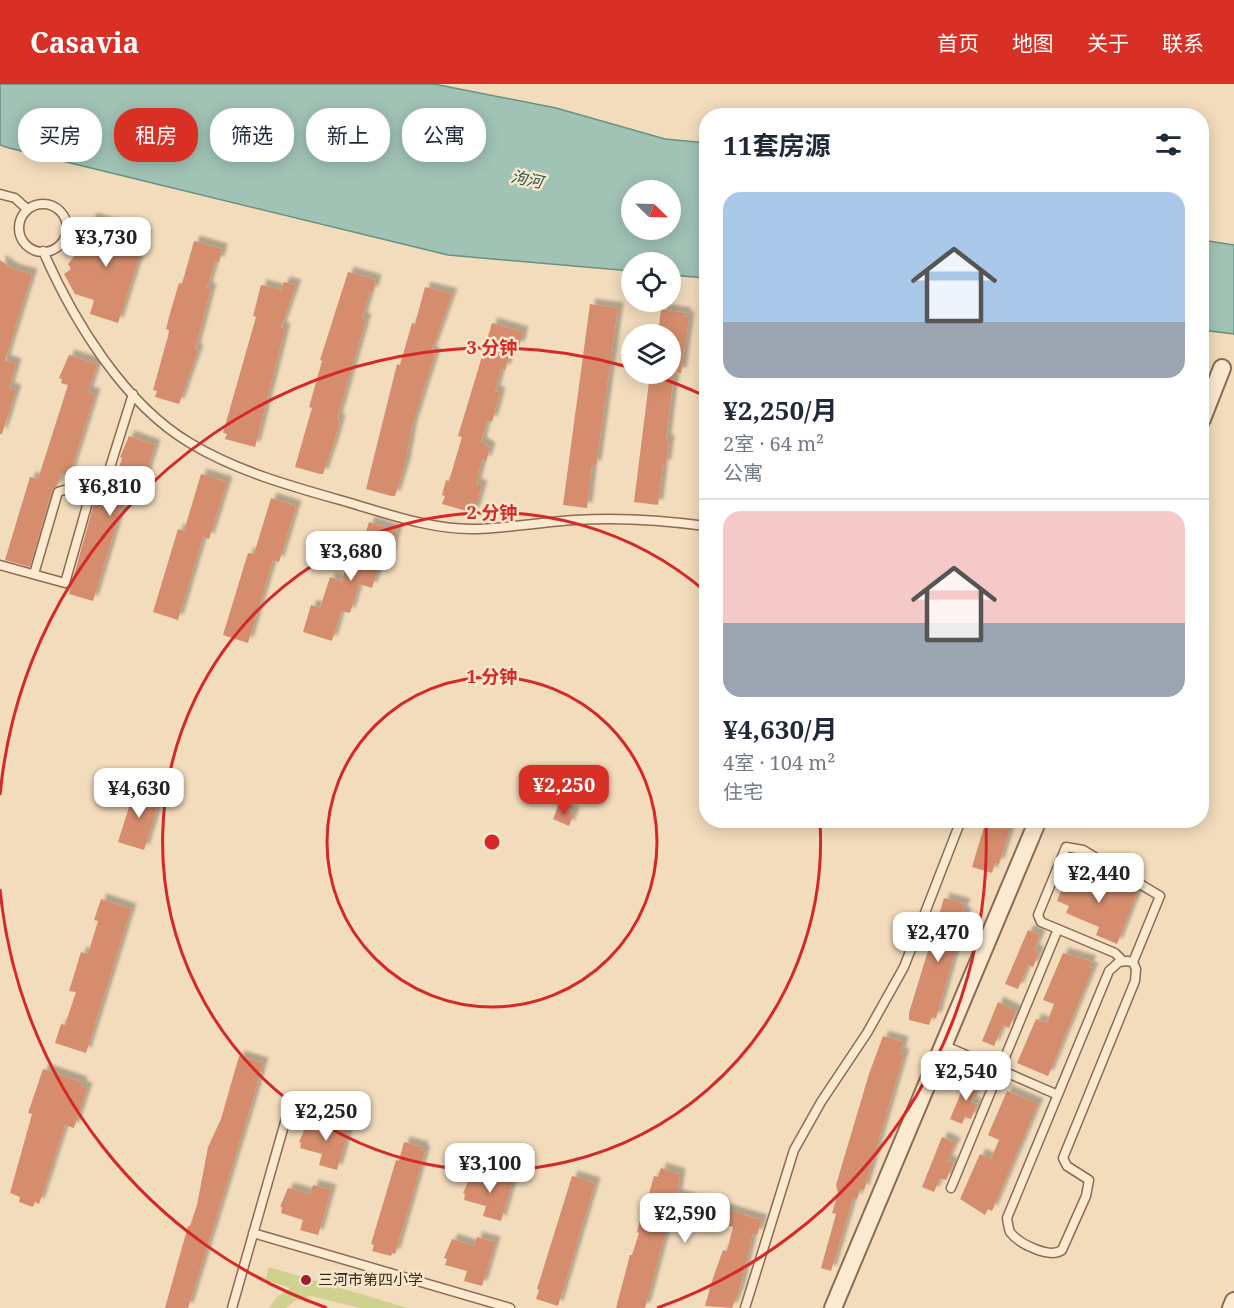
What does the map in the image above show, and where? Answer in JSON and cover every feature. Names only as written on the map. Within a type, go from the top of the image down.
[{"type":"street","points":[[1209,401],[1222,368]]},
{"type":"street","points":[[833,1308],[1035,828]]},
{"type":"street","points":[[1231,1308],[1234,1301]]},
{"type":"lane","points":[[0,194],[15,198],[27,209]]},
{"type":"lane","points":[[48,205],[56,207],[64,218],[66,230],[62,242],[53,249],[43,251],[31,248],[21,237],[20,222],[27,209],[48,205]]},
{"type":"lane","points":[[43,251],[60,291],[120,381],[178,435],[210,454],[278,482],[407,519],[476,529],[609,518],[699,525]]},
{"type":"lane","points":[[106,480],[133,394]]},
{"type":"lane","points":[[0,565],[65,583],[88,502],[87,497],[64,490],[57,492],[34,574]]},
{"type":"lane","points":[[745,1308],[794,1150],[821,1102],[867,1033],[904,967],[958,828]]},
{"type":"lane","points":[[1128,962],[1115,953],[1041,921],[1038,915],[1066,847],[1074,847],[1160,896],[1128,962],[1109,971],[1007,1218],[1008,1229],[1017,1239],[1046,1253],[1055,1254],[1062,1250],[1089,1184],[1089,1180],[1064,1163],[1065,1150],[1135,981],[1136,969],[1128,962]]},
{"type":"lane","points":[[951,1188],[1058,929]]},
{"type":"lane","points":[[943,1045],[1058,1095]]},
{"type":"lane","points":[[232,1308],[287,1114]]},
{"type":"lane","points":[[253,1233],[510,1308]]},
{"type":"green space","points":[[269,1267],[408,1308],[360,1308],[311,1296],[294,1301],[286,1308],[269,1308],[277,1297],[291,1288],[265,1280]]},
{"type":"water","name":"泃河","points":[[0,84],[434,84],[556,108],[665,139],[699,142],[699,277],[681,276],[681,252],[621,252],[621,270],[448,255],[66,162],[102,162],[102,108],[18,108],[18,150],[0,145]]},
{"type":"water","points":[[1209,241],[1234,245],[1234,334],[1209,331]]},
{"type":"building","points":[[91,218],[146,235],[118,323],[90,314],[94,300],[75,294],[64,274],[71,269],[68,264],[86,241]]},
{"type":"building","points":[[194,241],[222,249],[219,262],[215,261],[207,288],[211,289],[195,349],[198,350],[179,404],[155,397],[157,391],[153,390],[168,336],[169,330],[166,329],[170,313],[179,283],[182,284]]},
{"type":"building","points":[[0,260],[13,269],[32,274],[5,360],[16,364],[9,388],[16,390],[2,434],[0,434]]},
{"type":"building","points":[[348,272],[376,280],[373,292],[370,291],[362,318],[366,319],[337,419],[340,420],[334,442],[323,474],[320,474],[295,467],[312,408],[309,407],[322,361],[320,360]]},
{"type":"building","points":[[284,282],[296,285],[281,327],[285,329],[255,447],[225,439],[227,434],[223,433],[256,317],[253,316],[261,285],[281,290]]},
{"type":"building","points":[[425,287],[452,294],[431,352],[435,354],[412,426],[405,464],[395,496],[391,496],[366,489],[397,364],[400,365],[412,323],[415,324]]},
{"type":"building","points":[[590,304],[618,308],[596,466],[592,465],[587,508],[563,505]]},
{"type":"building","points":[[661,312],[686,313],[685,317],[689,317],[681,373],[681,324],[659,324]]},
{"type":"building","points":[[492,323],[523,332],[519,347],[512,345],[505,370],[501,369],[495,391],[500,393],[492,422],[487,420],[481,442],[490,448],[486,461],[482,460],[476,484],[482,486],[474,513],[442,504],[445,496],[442,495],[446,480],[449,481],[462,437],[458,436]]},
{"type":"building","points":[[69,355],[97,364],[88,392],[95,394],[69,476],[61,474],[57,485],[52,490],[30,567],[5,560],[30,477],[38,479],[68,385],[61,383],[62,379],[59,378]]},
{"type":"building","points":[[649,384],[673,384],[666,440],[669,440],[666,465],[663,464],[658,505],[634,502]]},
{"type":"building","points":[[129,436],[155,445],[138,500],[125,496],[93,601],[69,594],[96,496],[109,500],[122,458],[120,457]]},
{"type":"building","points":[[201,474],[227,482],[209,539],[203,537],[178,620],[153,612],[178,529],[184,531]]},
{"type":"building","points":[[271,498],[296,506],[279,562],[273,560],[248,643],[223,635],[248,553],[254,554]]},
{"type":"building","points":[[369,522],[397,531],[389,559],[381,557],[372,588],[359,584],[350,613],[341,611],[332,641],[303,632],[311,605],[320,608],[330,577],[342,581],[351,551],[359,554]]},
{"type":"building","points":[[135,788],[161,796],[144,850],[118,842]]},
{"type":"building","points":[[558,806],[574,813],[569,826],[553,819]]},
{"type":"building","points":[[984,828],[1010,828],[999,864],[995,863],[992,873],[972,867]]},
{"type":"building","points":[[1082,874],[1116,888],[1119,879],[1138,891],[1117,944],[1096,935],[1099,927],[1066,913],[1069,906],[1057,901],[1067,875],[1080,880]]},
{"type":"building","points":[[944,898],[965,904],[962,912],[966,913],[936,1018],[932,1017],[929,1025],[909,1020],[909,1013]]},
{"type":"building","points":[[101,899],[131,909],[86,1053],[55,1043],[61,1024],[65,1025],[76,992],[69,991],[81,952],[88,954],[98,921],[94,920]]},
{"type":"building","points":[[1028,930],[1040,935],[1034,950],[1039,952],[1033,967],[1028,965],[1018,989],[1005,984]]},
{"type":"building","points":[[1063,953],[1091,961],[1088,967],[1093,968],[1048,1076],[1017,1063],[1036,1019],[1047,1023],[1054,1004],[1043,1000]]},
{"type":"building","points":[[998,1002],[1016,1011],[1009,1028],[1003,1025],[994,1046],[982,1041]]},
{"type":"building","points":[[883,1036],[903,1042],[900,1053],[904,1054],[864,1190],[860,1189],[857,1199],[853,1198],[831,1271],[821,1268],[836,1214],[832,1213],[838,1193],[836,1185],[869,1074]]},
{"type":"building","points":[[239,1056],[263,1063],[252,1102],[188,1308],[165,1308],[188,1226],[190,1226],[197,1205],[208,1147],[221,1119]]},
{"type":"building","points":[[43,1069],[82,1082],[81,1086],[87,1088],[74,1128],[65,1125],[39,1204],[35,1202],[33,1207],[19,1202],[20,1197],[10,1193],[32,1114],[28,1113]]},
{"type":"building","points":[[968,1076],[980,1081],[971,1102],[977,1104],[971,1119],[965,1117],[962,1124],[950,1119]]},
{"type":"building","points":[[1007,1091],[1038,1104],[992,1211],[988,1209],[985,1215],[960,1199],[980,1154],[991,1159],[999,1140],[988,1135]]},
{"type":"building","points":[[332,1120],[350,1125],[337,1170],[319,1165],[322,1154],[300,1148],[301,1143],[299,1142],[307,1123],[329,1129]]},
{"type":"building","points":[[942,1137],[955,1143],[947,1161],[953,1163],[946,1180],[940,1178],[934,1192],[922,1187]]},
{"type":"building","points":[[404,1142],[423,1147],[422,1151],[425,1151],[395,1254],[392,1253],[391,1256],[372,1251],[374,1245],[371,1244],[396,1160],[399,1161]]},
{"type":"building","points":[[661,1168],[680,1174],[677,1195],[762,1220],[757,1235],[753,1233],[739,1291],[732,1308],[705,1306],[723,1250],[727,1251],[733,1227],[672,1209],[645,1308],[616,1308],[630,1255],[632,1255],[639,1233],[637,1232],[644,1204],[646,1204],[654,1176],[658,1177]]},
{"type":"building","points":[[496,1172],[514,1177],[501,1221],[483,1216],[486,1206],[464,1200],[465,1194],[463,1193],[471,1175],[493,1181]]},
{"type":"building","points":[[572,1176],[595,1183],[558,1306],[536,1299],[539,1290],[537,1289]]},
{"type":"building","points":[[313,1185],[331,1190],[318,1235],[300,1230],[303,1220],[281,1213],[282,1207],[280,1207],[288,1188],[310,1194]]},
{"type":"building","points":[[477,1237],[495,1242],[482,1286],[464,1281],[467,1271],[445,1265],[447,1259],[444,1258],[452,1239],[474,1246]]},
{"type":"place","name":"三河市第四小学","points":[[306,1280]]}]
